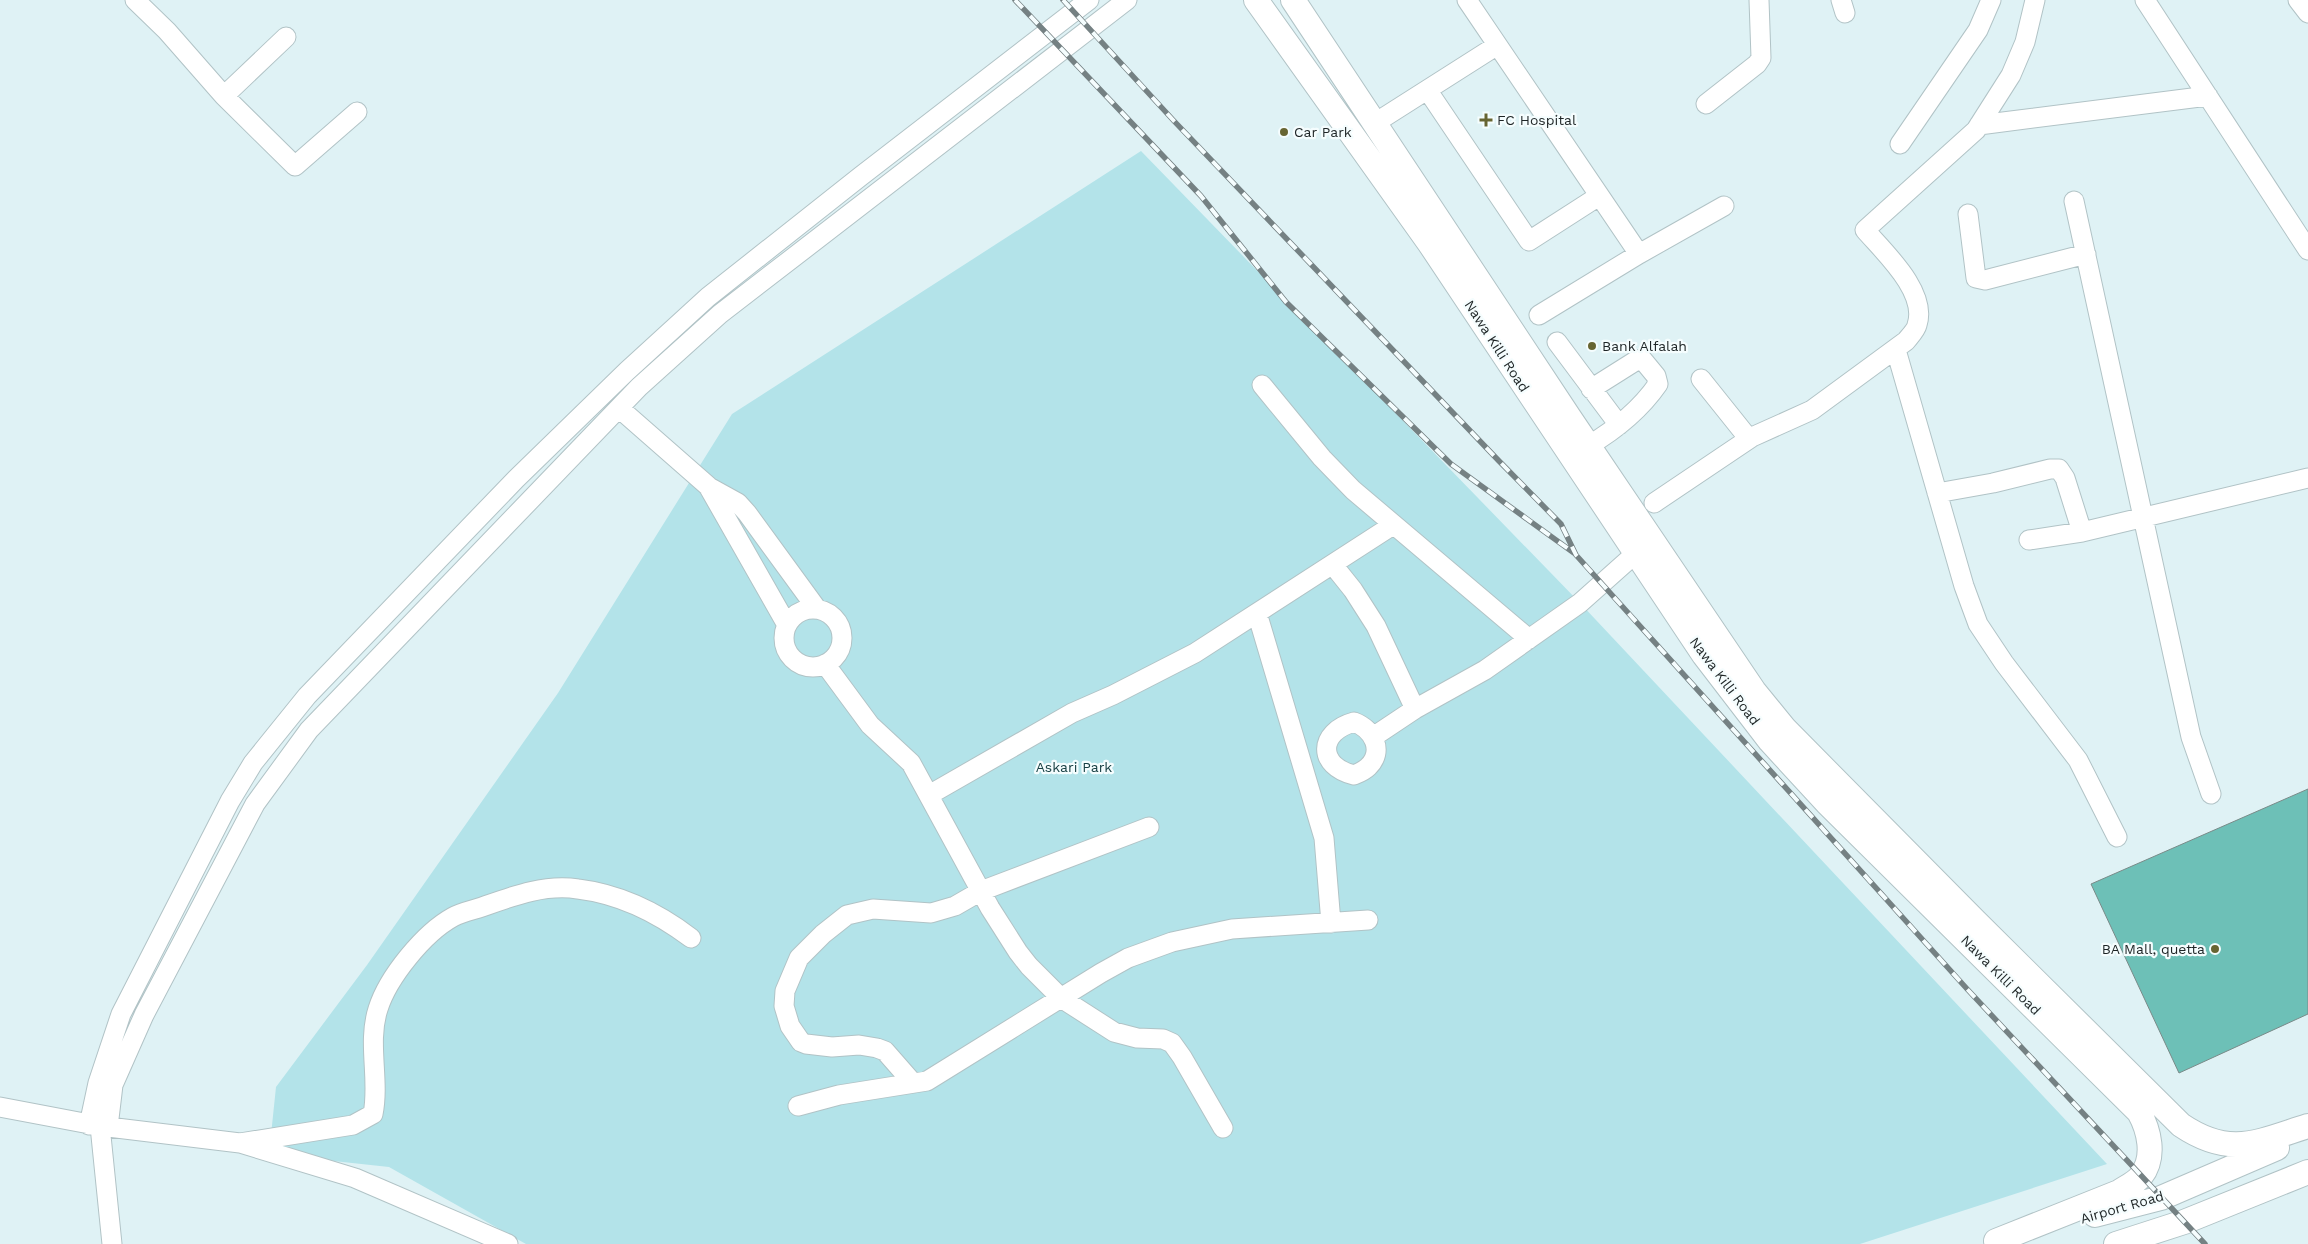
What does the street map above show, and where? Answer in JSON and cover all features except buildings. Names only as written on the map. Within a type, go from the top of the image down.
[{"type":"main road","name":"Nawa Killi Road","points":[[1256,0],[1430,244],[1704,655],[1770,741],[1827,803],[2138,1112],[2146,1125],[2149,1136],[2146,1166],[2141,1176],[2119,1192],[1991,1243]]},
{"type":"main road","name":"Nawa Killi Road","points":[[1293,0],[1588,446],[1754,692],[1785,729],[2181,1125],[2198,1136],[2214,1143],[2233,1145],[2257,1142],[2308,1126]]},
{"type":"main road","name":"Airport Road","points":[[1991,1243],[2161,1198],[2199,1180],[2308,1136]]},
{"type":"main road","points":[[2116,1244],[2184,1222],[2308,1172]]},
{"type":"street","points":[[135,0],[167,31],[224,96],[295,166],[358,112]]},
{"type":"street","points":[[112,1244],[99,1126],[98,1082],[126,1006],[230,801],[253,763],[307,696],[516,480],[626,370],[708,297],[868,170],[1089,0]]},
{"type":"street","points":[[99,1126],[113,1085],[144,1015],[255,804],[309,730],[619,408],[720,314],[1127,0]]},
{"type":"street","points":[[1466,0],[1639,254]]},
{"type":"street","points":[[1706,104],[1757,64],[1761,58],[1759,0]]},
{"type":"street","points":[[1900,144],[1978,30],[1991,0]]},
{"type":"street","points":[[1654,502],[1749,439],[1812,410],[1896,350],[1917,326],[1919,312],[1913,290],[1898,268],[1865,230],[1976,130],[2011,75],[2025,42],[2035,0]]},
{"type":"street","points":[[2145,0],[2308,250]]},
{"type":"street","points":[[2298,0],[2308,13]]},
{"type":"street","points":[[224,96],[286,38]]},
{"type":"street","points":[[1375,123],[1496,46]]},
{"type":"street","points":[[1428,90],[1529,241],[1599,196]]},
{"type":"street","points":[[1979,125],[2208,96]]},
{"type":"street","points":[[2074,201],[2191,738],[2211,794]]},
{"type":"street","points":[[1539,315],[1639,254],[1724,206]]},
{"type":"street","points":[[1968,214],[1976,278],[1985,280],[2086,254]]},
{"type":"street","points":[[1557,342],[1619,425]]},
{"type":"street","points":[[1896,350],[1937,493],[1978,624],[2004,663],[2078,760],[2117,837]]},
{"type":"street","points":[[1588,446],[1619,425],[1653,392],[1658,384],[1656,376],[1642,359],[1637,360],[1591,389]]},
{"type":"street","points":[[1701,379],[1749,439]]},
{"type":"street","points":[[1262,385],[1322,458],[1353,490],[1529,639]]},
{"type":"street","points":[[619,408],[708,486],[738,503],[748,513],[817,609]]},
{"type":"street","points":[[1937,493],[1993,483],[2050,469],[2059,469],[2065,478],[2082,532]]},
{"type":"street","points":[[2029,540],[2082,532],[2308,478]]},
{"type":"street","points":[[708,486],[787,625]]},
{"type":"street","points":[[929,794],[1072,713],[1113,695],[1195,654],[1393,525]]},
{"type":"street","points":[[1373,738],[1415,709],[1485,670],[1580,603],[1635,554]]},
{"type":"street","points":[[1334,565],[1376,626],[1415,709]]},
{"type":"street","points":[[807,609],[817,609],[832,615],[840,625],[843,638],[839,650],[831,661],[825,664],[806,666],[795,660],[787,650],[784,637],[787,625],[796,614],[807,609]]},
{"type":"street","points":[[1256,614],[1324,838],[1331,923]]},
{"type":"street","points":[[825,664],[870,725],[911,762],[981,891],[1018,952],[1061,998],[1114,1032],[1138,1038],[1163,1038],[1172,1043],[1223,1128]]},
{"type":"street","points":[[913,1083],[885,1051],[877,1048],[859,1046],[832,1047],[801,1042],[790,1026],[784,1006],[785,991],[799,958],[847,914],[873,909],[931,913],[955,906],[981,891],[1149,827]]},
{"type":"street","points":[[240,1143],[353,1125],[373,1114],[376,1103],[373,1047],[378,1009],[392,981],[406,960],[427,938],[453,917],[516,895],[545,888],[577,888],[644,908],[691,938]]},
{"type":"street","points":[[798,1106],[839,1095],[927,1081],[939,1076],[960,1060],[1128,958],[1172,942],[1232,929],[1368,920]]},
{"type":"street","points":[[0,1107],[99,1126],[240,1143],[355,1178],[508,1244]]},
{"type":"green space","name":"Askari Park","points":[[1141,151],[1580,603],[2107,1164],[1860,1244],[526,1244],[389,1167],[269,1154],[276,1087],[367,965],[558,693],[732,414]]},
{"type":"railway","points":[[1015,0],[1201,196],[1286,302],[1451,464],[1574,553]]},
{"type":"railway","points":[[1063,0],[1174,121],[1561,524],[1576,555],[1968,990],[2205,1244]]},
{"type":"place","name":"FC Hospital","points":[[1486,120]]},
{"type":"place","name":"Car Park","points":[[1284,132]]},
{"type":"place","name":"Bank Alfalah","points":[[1592,346]]},
{"type":"place","name":"BA Mall, quetta","points":[[2215,949]]}]
